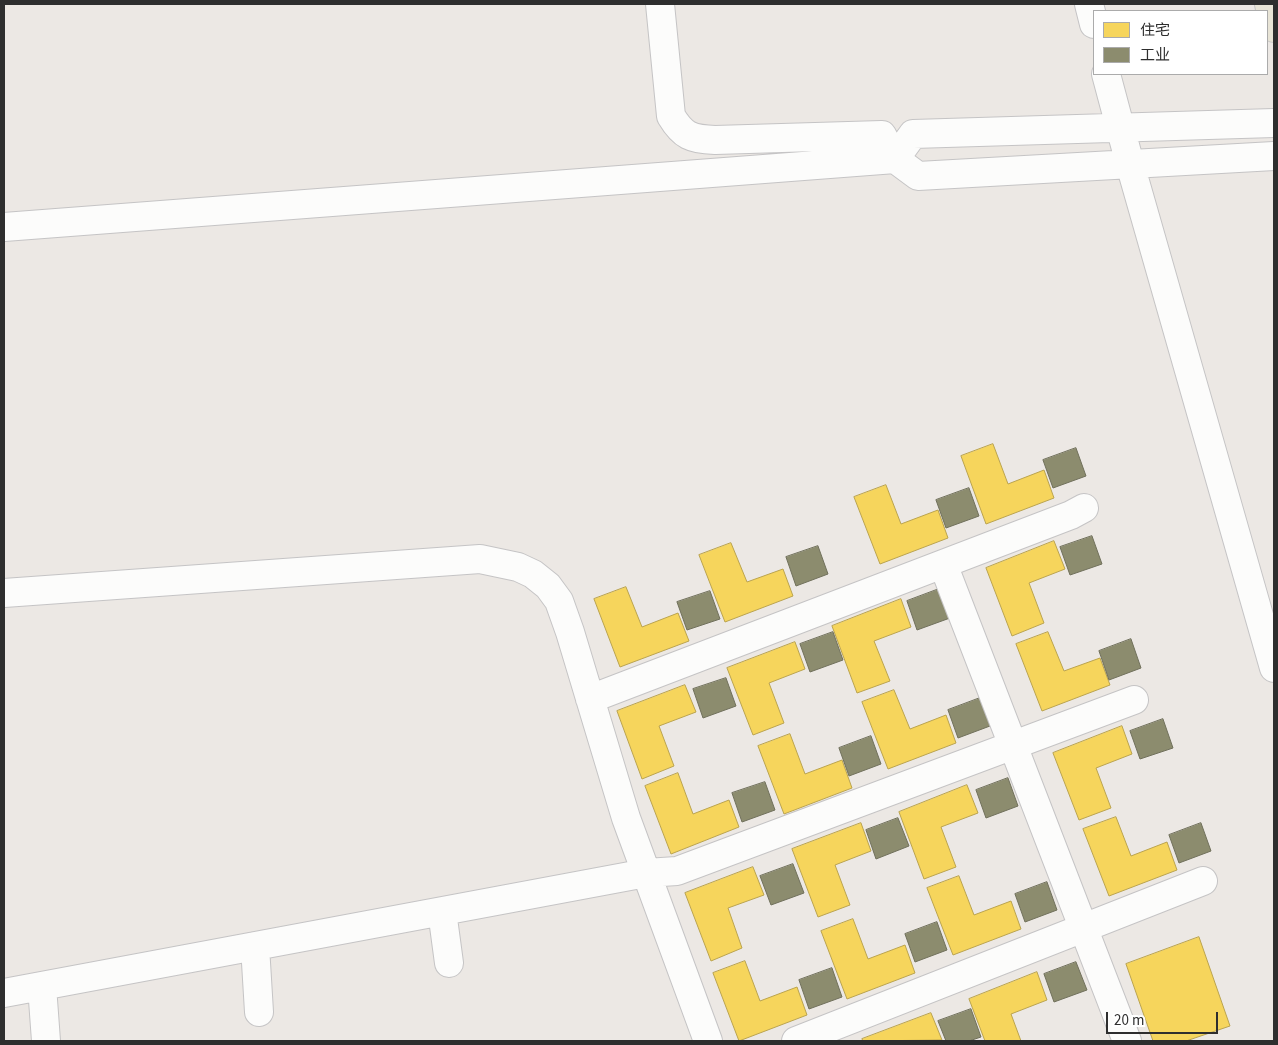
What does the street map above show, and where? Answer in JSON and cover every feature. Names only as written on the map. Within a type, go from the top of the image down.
[{"type":"main road","points":[[1269,4],[1274,28]]},
{"type":"lane","points":[[660,4],[671,116],[680,131],[697,139],[882,135],[895,159],[918,176],[1274,156]]},
{"type":"lane","points":[[1089,4],[1093,20]]},
{"type":"lane","points":[[1106,75],[1274,668]]},
{"type":"lane","points":[[4,227],[895,159],[913,134],[1274,123]]},
{"type":"lane","points":[[590,699],[1071,515],[1084,508]]},
{"type":"lane","points":[[4,593],[470,560],[496,561],[518,567],[533,574],[548,586],[559,601],[626,818],[708,1041]]},
{"type":"lane","points":[[943,564],[1015,746],[1127,1041]]},
{"type":"lane","points":[[4,993],[442,911],[677,870],[1015,746],[1134,700]]},
{"type":"lane","points":[[796,1041],[1203,881]]},
{"type":"lane","points":[[442,911],[449,963]]},
{"type":"lane","points":[[255,946],[259,1012]]},
{"type":"lane","points":[[42,986],[46,1041]]},
{"type":"building: 住宅","points":[[993,444],[1008,484],[1044,470],[1054,498],[986,524],[961,456]]},
{"type":"building: 住宅","points":[[886,485],[901,524],[938,510],[948,538],[880,564],[854,497]]},
{"type":"building: 住宅","points":[[1054,541],[1065,569],[1029,583],[1044,623],[1012,636],[986,568]]},
{"type":"building: 住宅","points":[[731,543],[747,582],[783,569],[793,596],[725,622],[699,555]]},
{"type":"building: 住宅","points":[[626,587],[642,627],[678,613],[689,641],[620,667],[594,599]]},
{"type":"building: 住宅","points":[[901,599],[911,627],[874,641],[890,681],[857,693],[832,626]]},
{"type":"building: 住宅","points":[[1048,632],[1064,671],[1100,658],[1110,685],[1042,711],[1016,644]]},
{"type":"building: 住宅","points":[[795,642],[805,669],[769,683],[784,723],[753,735],[727,668]]},
{"type":"building: 住宅","points":[[685,685],[696,712],[659,726],[674,766],[642,779],[617,711]]},
{"type":"building: 住宅","points":[[894,690],[910,729],[946,715],[956,743],[888,769],[862,702]]},
{"type":"building: 住宅","points":[[1122,726],[1132,754],[1096,768],[1111,808],[1079,820],[1053,753]]},
{"type":"building: 住宅","points":[[790,734],[805,774],[842,760],[852,788],[784,814],[758,746]]},
{"type":"building: 住宅","points":[[678,773],[693,814],[729,800],[739,827],[671,854],[645,786]]},
{"type":"building: 住宅","points":[[967,785],[978,813],[941,827],[956,867],[924,879],[899,812]]},
{"type":"building: 住宅","points":[[1116,817],[1131,856],[1167,842],[1177,870],[1109,896],[1083,829]]},
{"type":"building: 住宅","points":[[861,823],[871,851],[835,865],[850,905],[818,917],[792,849]]},
{"type":"building: 住宅","points":[[753,867],[764,895],[728,908],[742,948],[711,961],[685,893]]},
{"type":"building: 住宅","points":[[959,876],[974,915],[1011,901],[1021,929],[953,955],[927,888]]},
{"type":"building: 住宅","points":[[853,919],[868,959],[905,945],[915,973],[847,999],[821,931]]},
{"type":"building: 住宅","points":[[1199,937],[1230,1026],[1186,1041],[1153,1041],[1126,964]]},
{"type":"building: 住宅","points":[[745,961],[760,1001],[797,987],[807,1015],[739,1041],[713,973]]},
{"type":"building: 住宅","points":[[1037,972],[1047,1000],[1011,1014],[1021,1041],[985,1041],[969,999]]},
{"type":"building: 住宅","points":[[931,1013],[942,1040],[863,1041],[862,1039]]},
{"type":"building: 工业","points":[[1076,448],[1086,476],[1053,488],[1043,460]]},
{"type":"building: 工业","points":[[969,488],[979,516],[946,528],[936,500]]},
{"type":"building: 工业","points":[[1092,536],[1102,564],[1070,575],[1060,547]]},
{"type":"building: 工业","points":[[818,546],[828,574],[796,586],[786,557]]},
{"type":"building: 工业","points":[[939,589],[950,618],[917,630],[907,601]]},
{"type":"building: 工业","points":[[710,591],[720,619],[687,630],[677,602]]},
{"type":"building: 工业","points":[[833,632],[843,660],[810,672],[800,644]]},
{"type":"building: 工业","points":[[1131,639],[1141,668],[1109,680],[1099,651]]},
{"type":"building: 工业","points":[[726,678],[736,706],[703,718],[693,689]]},
{"type":"building: 工业","points":[[980,698],[990,726],[958,738],[948,710]]},
{"type":"building: 工业","points":[[1163,719],[1173,748],[1140,759],[1130,731]]},
{"type":"building: 工业","points":[[871,736],[881,764],[849,776],[839,748]]},
{"type":"building: 工业","points":[[1008,778],[1018,806],[986,818],[976,790]]},
{"type":"building: 工业","points":[[765,782],[775,810],[742,822],[732,793]]},
{"type":"building: 工业","points":[[898,818],[909,846],[876,859],[866,830]]},
{"type":"building: 工业","points":[[1201,823],[1211,851],[1179,863],[1169,835]]},
{"type":"building: 工业","points":[[793,864],[804,893],[771,905],[760,876]]},
{"type":"building: 工业","points":[[1047,882],[1057,910],[1025,922],[1015,894]]},
{"type":"building: 工业","points":[[937,922],[947,950],[915,962],[905,934]]},
{"type":"building: 工业","points":[[1076,962],[1087,990],[1054,1002],[1044,974]]},
{"type":"building: 工业","points":[[832,968],[842,997],[809,1009],[799,980]]},
{"type":"building: 工业","points":[[971,1009],[981,1037],[969,1041],[946,1041],[938,1021]]}]
